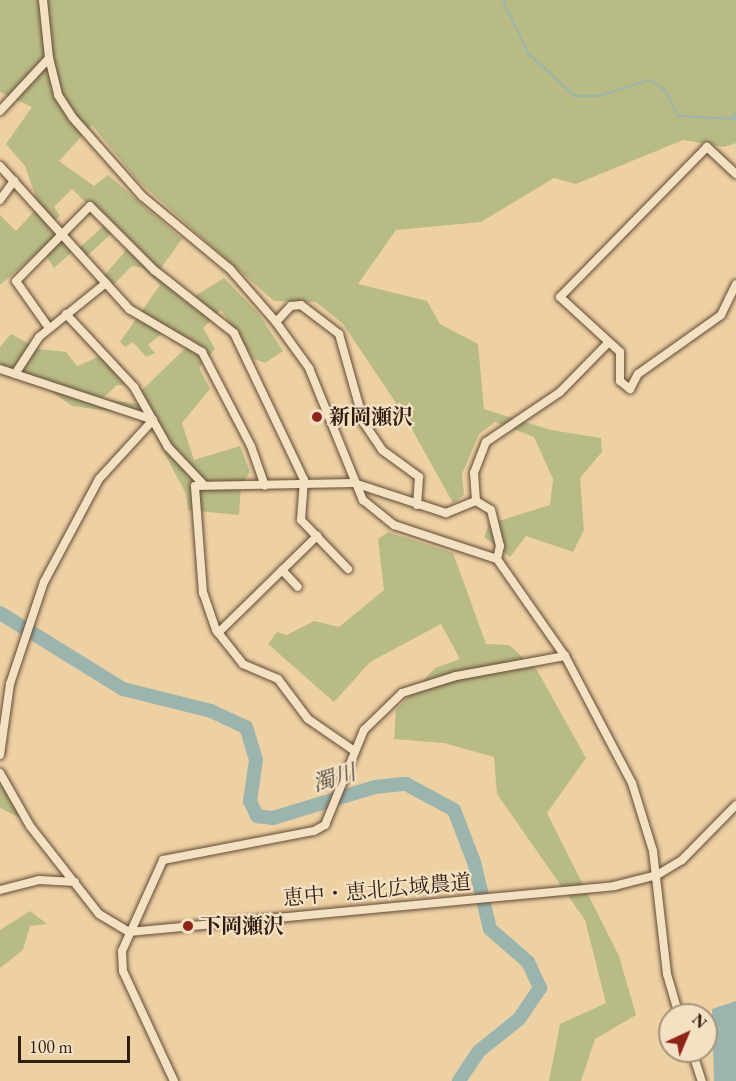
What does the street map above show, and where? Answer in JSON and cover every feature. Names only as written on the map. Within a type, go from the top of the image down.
[{"type":"street","points":[[43,0],[48,58],[58,95],[111,164],[230,269],[276,322],[309,368],[354,483],[377,516],[497,559],[565,656],[632,783],[657,875],[667,974],[675,1003]]},
{"type":"street","points":[[0,111],[48,58]]},
{"type":"street","points":[[736,174],[707,147],[560,297],[620,352],[621,381],[630,389],[638,374],[721,315],[736,284]]},
{"type":"street","points":[[0,166],[63,232],[129,309],[192,344],[209,361],[265,486]]},
{"type":"street","points":[[0,200],[14,181]]},
{"type":"street","points":[[49,328],[16,281],[90,206],[154,270],[222,320],[234,333],[304,480],[301,520],[348,569]]},
{"type":"street","points":[[15,374],[26,351],[49,328],[106,283]]},
{"type":"street","points":[[276,322],[291,306],[301,305],[339,333],[364,423],[382,450],[418,477],[417,504]]},
{"type":"street","points":[[66,314],[134,387],[180,464],[203,484]]},
{"type":"street","points":[[476,501],[474,473],[486,442],[560,392],[608,343]]},
{"type":"street","points":[[0,369],[153,420]]},
{"type":"street","points":[[0,755],[10,684],[24,654],[44,582],[99,479],[153,420]]},
{"type":"street","points":[[353,750],[308,719],[278,679],[243,664],[218,633],[203,593],[193,510],[193,491],[203,484],[265,486],[304,480],[354,483],[446,513],[476,501]]},
{"type":"street","points":[[476,501],[491,510],[500,546],[497,559]]},
{"type":"street","points":[[218,633],[317,536]]},
{"type":"street","points":[[282,570],[298,587]]},
{"type":"street","points":[[174,1081],[123,970],[129,932],[163,860],[291,839],[325,825],[353,750],[385,706],[417,686],[565,656]]},
{"type":"street","points":[[0,773],[30,826],[99,914],[129,932]]},
{"type":"street","name":"恵中・恵北広域農道","points":[[129,932],[614,886],[657,875],[698,848],[736,805]]},
{"type":"street","points":[[0,890],[39,880],[75,882]]},
{"type":"street","points":[[696,1063],[702,1081]]},
{"type":"green space","points":[[0,0],[736,0],[736,143],[724,147],[683,140],[576,184],[554,178],[481,222],[396,230],[358,284],[427,301],[440,324],[478,344],[484,409],[551,430],[601,438],[602,452],[580,478],[584,530],[573,552],[526,536],[510,557],[484,537],[489,524],[550,505],[553,479],[534,437],[495,422],[479,434],[462,474],[464,495],[453,503],[404,415],[343,324],[316,302],[274,301],[138,181],[92,125],[59,161],[94,186],[108,175],[182,239],[161,268],[185,302],[224,278],[258,313],[283,351],[265,363],[254,359],[221,310],[203,328],[215,349],[199,368],[210,389],[182,423],[194,460],[240,446],[250,472],[241,485],[239,515],[188,510],[186,494],[145,416],[72,406],[26,374],[0,372],[0,347],[11,334],[39,349],[66,352],[77,366],[98,357],[121,364],[123,379],[130,385],[117,385],[102,399],[147,405],[140,392],[193,341],[168,328],[148,345],[155,353],[146,357],[133,342],[125,347],[120,342],[160,285],[143,268],[132,266],[113,285],[104,276],[128,248],[112,233],[86,257],[79,248],[107,223],[72,189],[54,207],[60,216],[54,220],[73,251],[54,268],[42,249],[0,285],[0,215],[16,231],[39,206],[25,166],[6,144],[32,107],[0,92]]},
{"type":"green space","points":[[388,532],[453,553],[486,644],[509,645],[537,670],[586,758],[547,813],[619,956],[636,1015],[595,1039],[581,1081],[549,1081],[560,1024],[606,1003],[585,920],[497,794],[494,757],[444,743],[394,739],[396,710],[435,668],[460,659],[441,624],[370,662],[334,702],[268,644],[277,632],[287,635],[314,621],[339,627],[384,590],[378,539]]},
{"type":"green space","points":[[0,783],[24,820],[0,808]]},
{"type":"green space","points":[[30,911],[47,924],[30,926],[23,950],[0,968],[0,930]]},
{"type":"water","points":[[736,1001],[736,1081],[714,1081],[714,1063],[718,1063],[718,1007]]},
{"type":"waterway","points":[[503,0],[528,53],[575,96],[598,96],[650,80],[665,90],[678,116],[736,119]]},
{"type":"waterway","points":[[730,119],[736,113]]},
{"type":"waterway","name":"濁川","points":[[0,613],[123,689],[211,711],[246,727],[256,760],[250,801],[257,816],[273,818],[375,787],[406,784],[454,810],[474,862],[490,929],[528,962],[540,988],[519,1019],[479,1051],[459,1081]]},
{"type":"place","name":"新岡瀬沢","points":[[317,417]]},
{"type":"place","name":"下岡瀬沢","points":[[188,926]]}]
